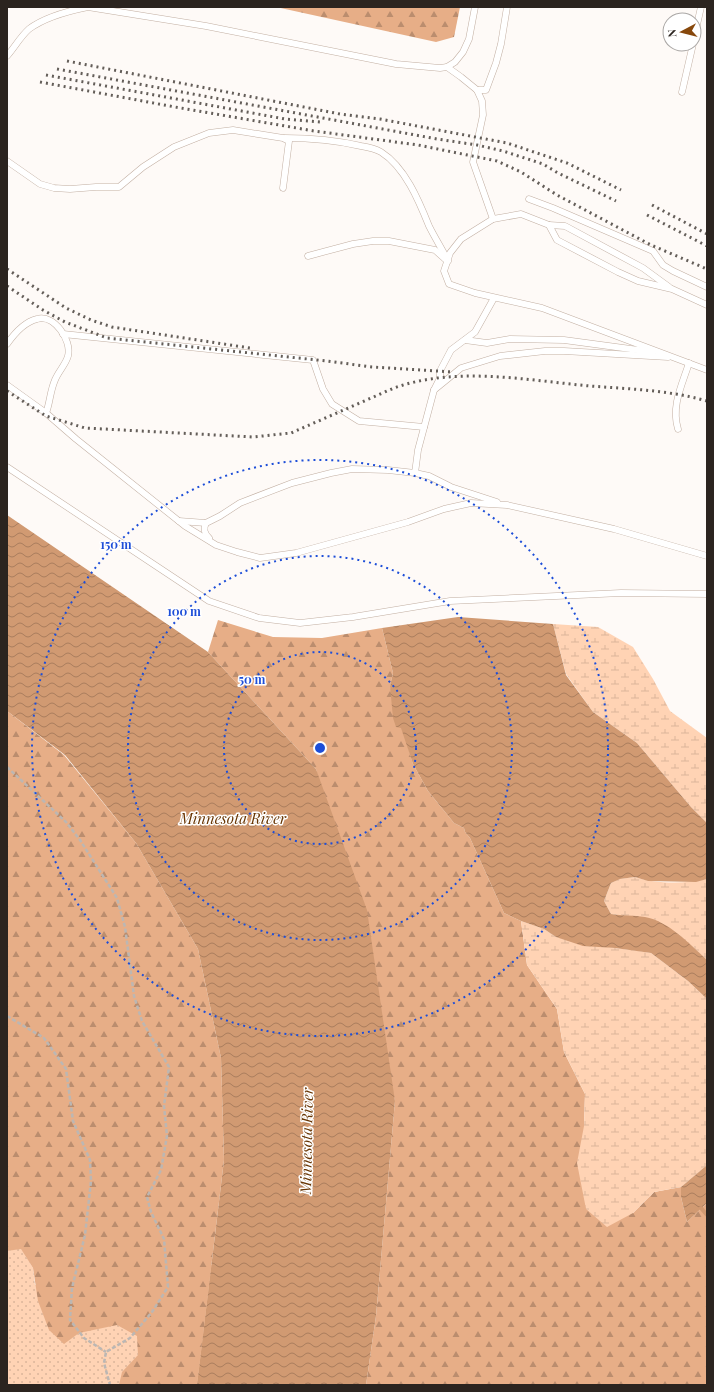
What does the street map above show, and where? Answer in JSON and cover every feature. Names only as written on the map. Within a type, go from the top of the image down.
[{"type":"lane","points":[[7,56],[18,41],[29,30],[41,22],[88,7],[198,25],[396,64],[447,67],[477,90],[482,100],[483,115],[473,162],[493,219]]},
{"type":"lane","points":[[447,67],[455,62],[463,52],[469,39],[475,7]]},
{"type":"lane","points":[[477,90],[486,90],[496,63],[501,44],[507,7]]},
{"type":"lane","points":[[682,92],[691,52]]},
{"type":"lane","points":[[7,162],[40,184],[54,188],[70,189],[119,187],[143,167],[174,147],[209,133],[232,130],[283,138],[314,138],[357,145],[380,152],[400,170],[410,185],[448,261]]},
{"type":"lane","points":[[283,138],[289,141],[283,188]]},
{"type":"lane","points":[[529,199],[653,251],[663,265],[707,287]]},
{"type":"lane","points":[[707,305],[672,289],[643,268],[565,226],[549,225],[521,214],[493,219],[461,239],[450,253],[444,271],[449,284],[494,298],[542,308],[707,370]]},
{"type":"lane","points":[[549,225],[557,240],[638,282],[672,289]]},
{"type":"lane","points":[[308,256],[373,240],[389,241],[435,250],[448,261]]},
{"type":"lane","points":[[415,473],[418,450],[434,390],[440,378],[440,371],[451,350],[475,332],[494,298]]},
{"type":"lane","points":[[7,344],[26,323],[38,318],[51,321],[60,328],[67,340],[68,356],[55,380],[50,404],[46,413]]},
{"type":"lane","points":[[63,334],[313,360],[323,389],[332,404],[353,418],[359,421],[424,427]]},
{"type":"lane","points":[[465,340],[487,343],[510,339],[564,340],[664,354]]},
{"type":"lane","points":[[434,390],[461,368],[500,356],[545,351],[564,351],[676,358]]},
{"type":"lane","points":[[678,429],[676,421],[678,394],[689,363]]},
{"type":"lane","points":[[7,385],[46,413],[76,440],[178,521],[216,545],[260,558],[289,554],[408,522],[444,509],[471,503],[507,505]]},
{"type":"lane","points":[[7,467],[209,601],[259,618],[300,623],[353,617],[450,601],[621,593],[707,594]]},
{"type":"lane","points":[[178,521],[206,523],[240,503],[292,483],[331,472],[352,469],[388,470],[429,476],[451,487],[507,505],[614,529],[707,556]]},
{"type":"lane","points":[[206,523],[204,528],[205,535],[216,545]]},
{"type":"path","points":[[7,767],[66,822],[80,840],[117,898],[125,927],[134,996],[142,1021],[170,1067],[164,1106],[167,1136],[161,1170],[147,1197],[151,1212],[164,1239],[168,1287],[152,1312],[130,1338],[106,1352]]},
{"type":"path","points":[[7,1016],[44,1038],[66,1069],[74,1121],[90,1160],[91,1181],[85,1234],[72,1288],[70,1320],[84,1338],[106,1352]]},
{"type":"path","points":[[106,1352],[104,1364],[110,1385]]},
{"type":"green space","points":[[276,7],[460,7],[454,37],[436,42]]},
{"type":"green space","points":[[218,620],[273,637],[322,638],[382,628],[393,673],[390,686],[413,764],[428,791],[454,823],[464,828],[504,913],[521,921],[527,965],[557,1009],[564,1052],[585,1094],[584,1125],[633,1213],[654,1192],[681,1187],[681,1197],[687,1222],[707,1203],[707,1385],[366,1385],[376,1316],[395,1101],[316,769],[208,652]]},
{"type":"green space","points":[[553,624],[598,627],[633,647],[653,679],[670,711],[707,738],[707,823],[691,807],[637,743],[593,712],[566,674]]},
{"type":"green space","points":[[7,711],[64,755],[136,843],[198,949],[221,1058],[224,1160],[197,1385],[119,1385],[122,1372],[138,1355],[137,1336],[117,1325],[79,1333],[64,1344],[49,1330],[38,1301],[33,1268],[21,1249],[7,1251]]},
{"type":"green space","points":[[635,877],[661,882],[690,882],[707,879],[707,960],[688,943],[626,916],[611,914],[604,901],[611,883],[619,879]]},
{"type":"green space","points":[[521,921],[544,929],[556,937],[599,946],[651,953],[688,981],[707,999],[707,1165],[681,1187],[654,1192],[633,1213],[607,1227],[586,1209],[577,1163],[584,1126],[585,1094],[564,1052],[557,1009],[527,965]]},
{"type":"green space","points":[[21,1248],[33,1268],[35,1285],[238,1262],[226,1385],[7,1385],[7,1251]]},
{"type":"water","name":"Minnesota River","points":[[7,515],[208,652],[316,769],[367,910],[395,1101],[376,1316],[366,1385],[197,1385],[224,1160],[221,1058],[198,949],[136,843],[65,755],[7,711]]},
{"type":"water","points":[[458,617],[553,624],[566,675],[593,712],[637,743],[691,807],[707,823],[707,879],[696,882],[648,881],[635,877],[620,879],[611,883],[604,901],[611,914],[645,917],[662,923],[678,934],[706,959],[707,999],[688,981],[651,953],[615,948],[583,946],[556,937],[544,929],[504,913],[470,838],[465,832],[464,828],[454,823],[428,791],[413,764],[401,728],[396,727],[393,718],[390,686],[393,673],[382,628]]},
{"type":"water","points":[[707,1165],[707,1203],[687,1222],[681,1197],[681,1187]]},
{"type":"waterway","points":[[701,1208],[707,1215]]},
{"type":"railway","points":[[67,61],[340,114],[380,119],[507,143],[567,163],[621,190]]},
{"type":"railway","points":[[57,69],[503,151],[543,164],[558,173],[616,201]]},
{"type":"railway","points":[[46,75],[285,119],[320,122]]},
{"type":"railway","points":[[40,82],[314,131],[418,145],[497,161],[521,172],[557,195],[651,245],[707,269]]},
{"type":"railway","points":[[652,205],[707,234]]},
{"type":"railway","points":[[647,215],[707,246]]},
{"type":"railway","points":[[7,269],[66,308],[91,320],[112,327],[250,348]]},
{"type":"railway","points":[[7,286],[43,310],[65,322],[107,338],[372,367],[454,372]]},
{"type":"railway","points":[[7,391],[46,416],[85,428],[253,437],[291,433],[394,388],[418,381],[466,376],[516,378],[664,392],[707,401]]}]
